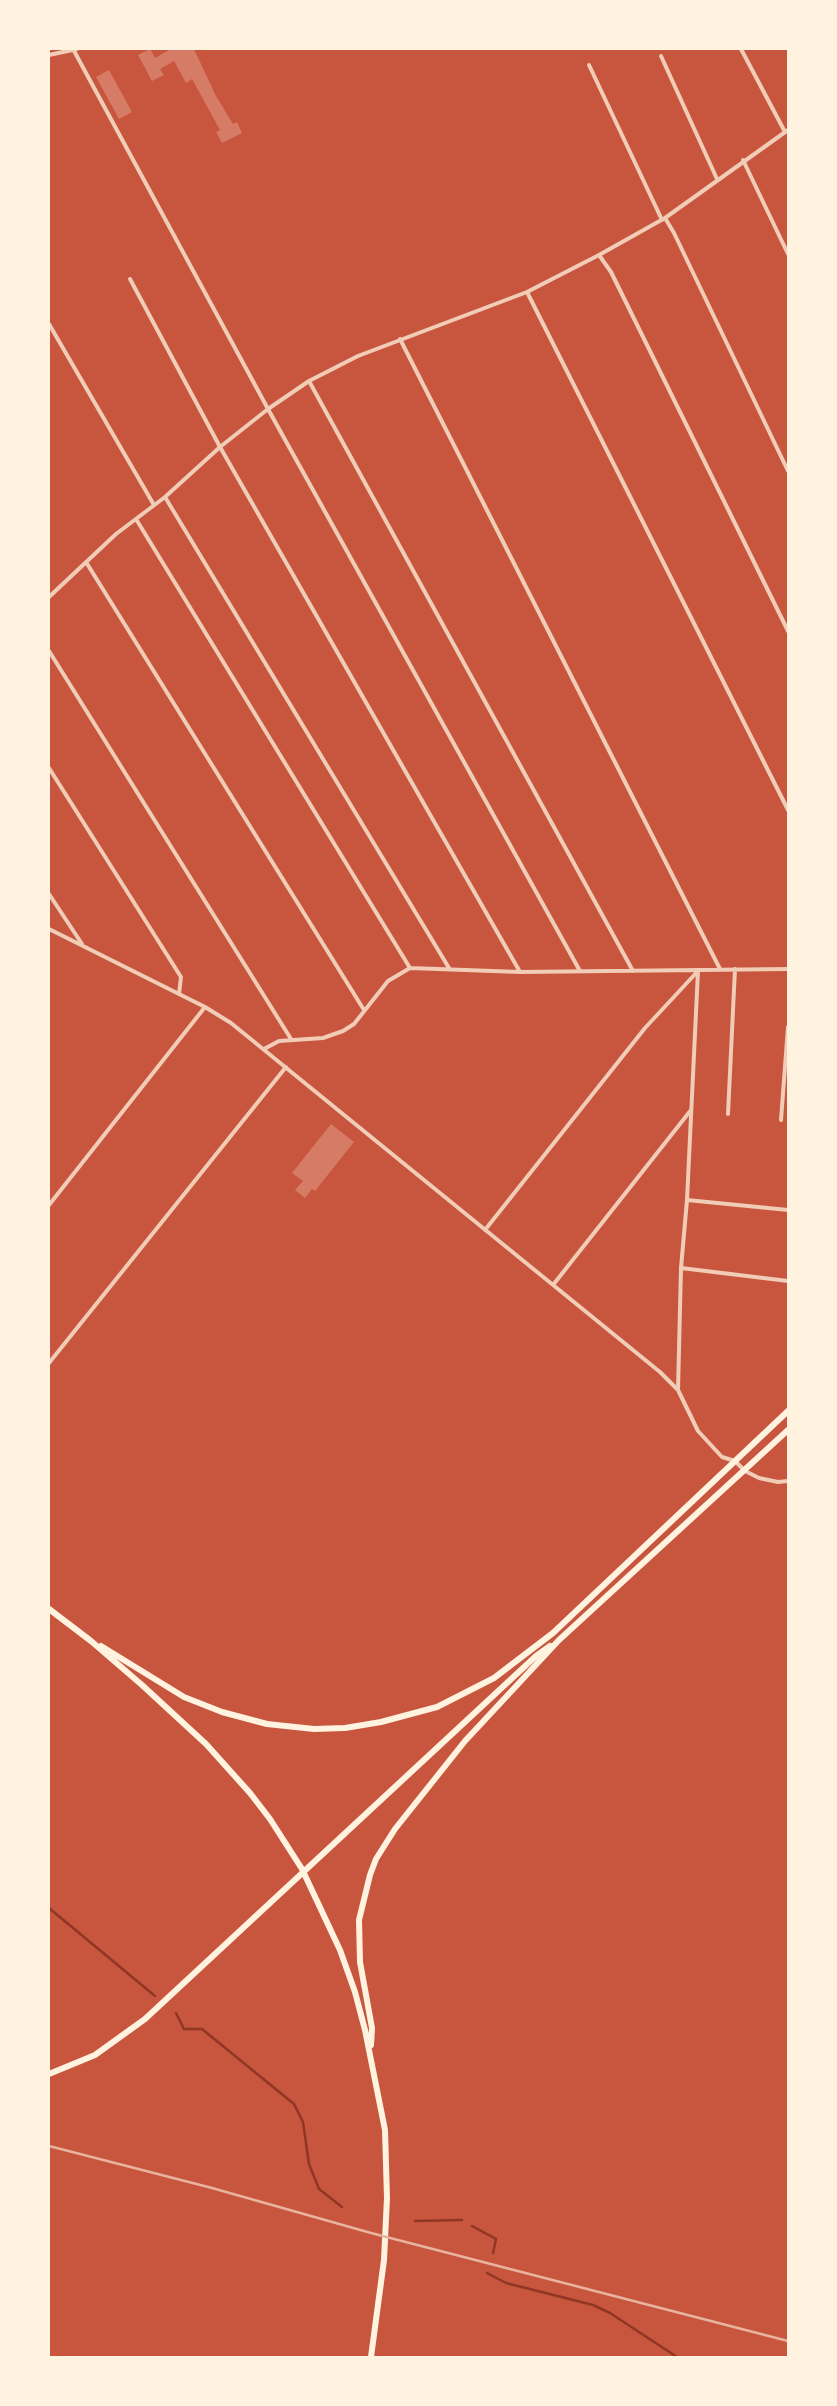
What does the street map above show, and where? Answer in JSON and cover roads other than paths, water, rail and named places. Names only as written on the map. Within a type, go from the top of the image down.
[{"type":"main road","points":[[91,1641],[117,1655],[166,1687],[202,1705],[244,1719],[267,1724],[314,1729],[361,1726],[437,1707],[494,1678],[553,1633],[788,1411]]},
{"type":"main road","points":[[370,2053],[372,2028],[358,1940],[361,1903],[376,1859],[395,1829],[444,1767],[559,1640],[788,1430]]},
{"type":"main road","points":[[49,1609],[91,1641],[212,1751],[250,1793],[288,1846],[316,1895],[340,1950],[355,1992],[370,2053],[385,2130],[387,2198],[384,2260],[371,2357]]},
{"type":"main road","points":[[536,1656],[553,1633]]},
{"type":"main road","points":[[49,2074],[95,2055],[144,2020],[536,1656],[559,1640]]},
{"type":"street","points":[[49,56],[74,49],[268,409],[580,971]]},
{"type":"street","points":[[49,597],[116,534],[164,497],[220,447],[268,409],[309,381],[358,356],[527,292],[599,255],[663,219],[743,160],[787,131],[741,49]]},
{"type":"street","points":[[661,56],[717,179]]},
{"type":"street","points":[[589,65],[663,219],[674,233],[788,471]]},
{"type":"street","points":[[743,160],[788,254]]},
{"type":"street","points":[[599,255],[611,272],[788,630]]},
{"type":"street","points":[[130,279],[220,447],[520,972]]},
{"type":"street","points":[[527,292],[788,810]]},
{"type":"street","points":[[49,324],[154,505]]},
{"type":"street","points":[[400,339],[720,969]]},
{"type":"street","points":[[309,381],[633,971]]},
{"type":"street","points":[[164,497],[449,968]]},
{"type":"street","points":[[136,519],[410,968]]},
{"type":"street","points":[[86,562],[364,1010]]},
{"type":"street","points":[[49,651],[291,1039]]},
{"type":"street","points":[[49,768],[181,978],[179,994]]},
{"type":"street","points":[[49,894],[82,945]]},
{"type":"street","points":[[49,929],[205,1007],[231,1023],[660,1372],[678,1390],[698,1431],[710,1447],[722,1457],[735,1461],[745,1471],[769,1480],[788,1481]]},
{"type":"street","points":[[264,1049],[279,1041],[324,1038],[343,1031],[354,1024],[388,981],[410,968],[520,972],[788,969]]},
{"type":"street","points":[[728,1114],[735,970]]},
{"type":"street","points":[[678,1390],[681,1268],[687,1200],[698,971]]},
{"type":"street","points":[[485,1230],[645,1028],[698,971]]},
{"type":"street","points":[[49,1205],[205,1007]]},
{"type":"street","points":[[781,1120],[788,1027]]},
{"type":"street","points":[[49,1363],[286,1067]]},
{"type":"street","points":[[553,1285],[691,1110]]},
{"type":"street","points":[[687,1200],[788,1210]]},
{"type":"street","points":[[681,1268],[788,1281]]},
{"type":"waterway","points":[[49,1908],[155,1996]]},
{"type":"waterway","points":[[176,2013],[184,2029],[202,2029],[294,2104],[303,2122],[309,2164],[319,2189],[342,2207]]},
{"type":"waterway","points":[[415,2221],[462,2220]]},
{"type":"waterway","points":[[472,2226],[496,2239],[493,2253]]},
{"type":"waterway","points":[[487,2273],[506,2283],[593,2305],[610,2313],[677,2357]]},
{"type":"railway","points":[[49,2146],[212,2188],[371,2233],[788,2341]]}]
